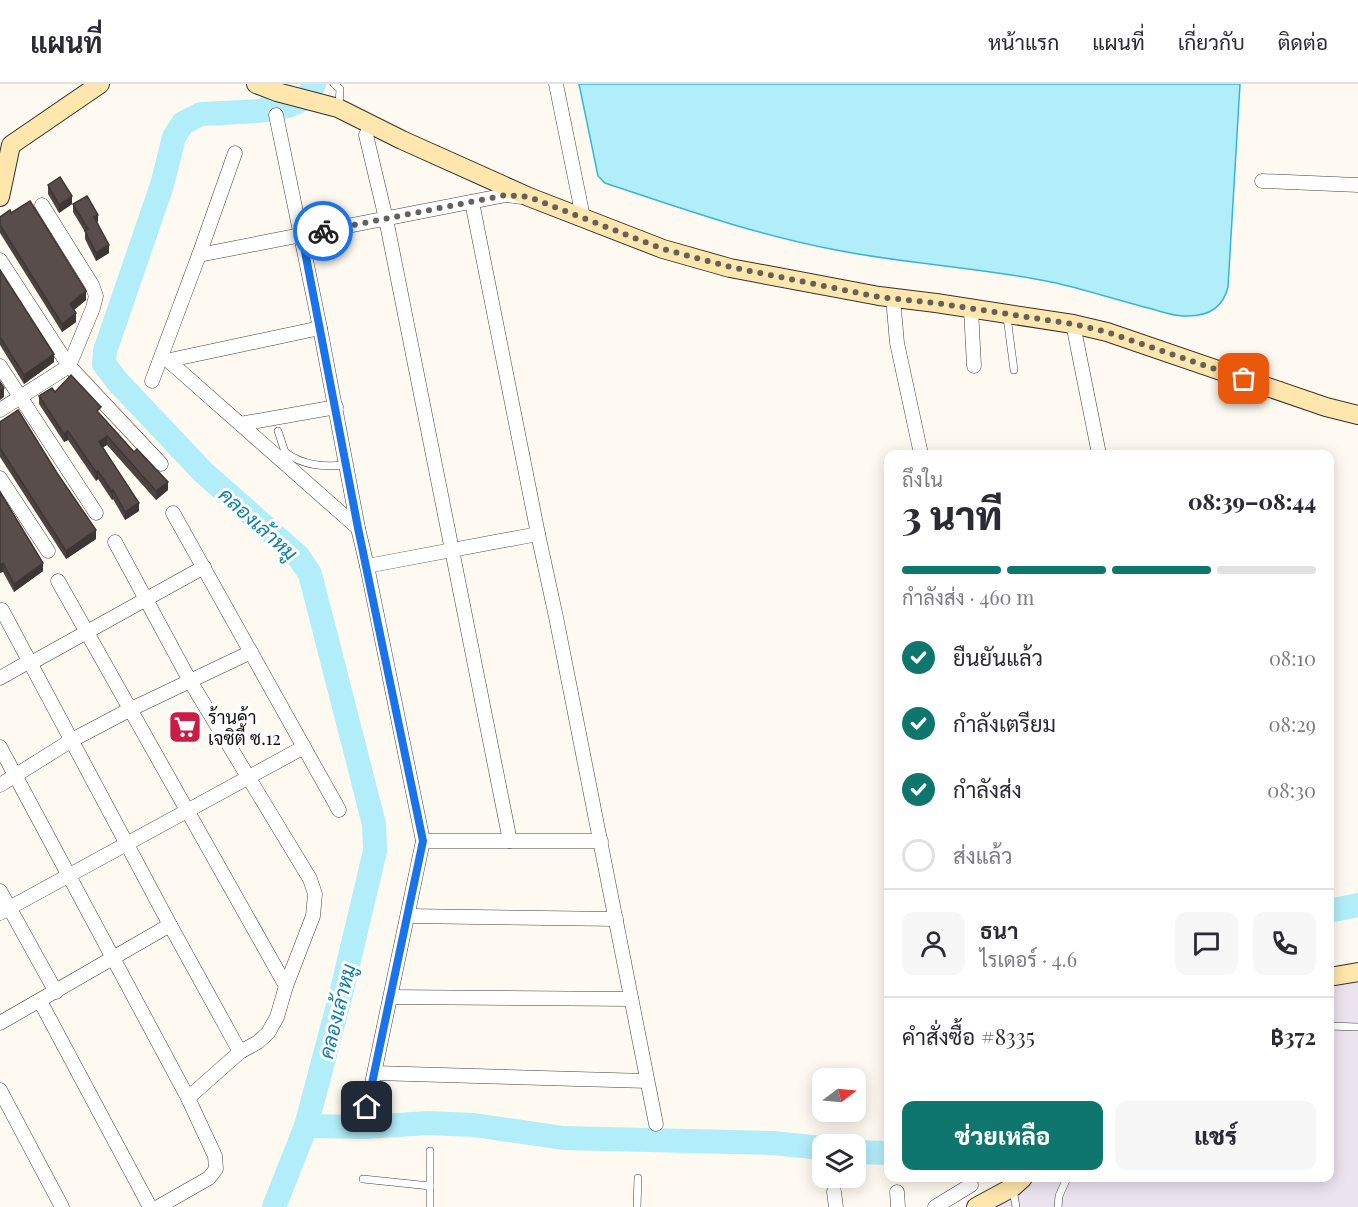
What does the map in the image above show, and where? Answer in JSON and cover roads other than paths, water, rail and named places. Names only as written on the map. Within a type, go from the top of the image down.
[{"type":"street","points":[[0,150],[92,84]]},
{"type":"street","points":[[0,197],[11,145],[100,84]]},
{"type":"street","points":[[256,84],[334,107],[529,197],[663,249],[730,267],[893,298],[1073,324],[1107,332],[1326,407],[1358,415]]},
{"type":"street","points":[[556,84],[583,217]]},
{"type":"street","points":[[276,115],[423,841],[367,1107]]},
{"type":"street","points":[[366,135],[386,219],[510,841]]},
{"type":"street","points":[[152,381],[166,358],[235,153]]},
{"type":"street","points":[[1262,181],[1358,185]]},
{"type":"street","points":[[199,255],[506,195],[529,197]]},
{"type":"street","points":[[472,202],[656,1124]]},
{"type":"street","points":[[0,410],[69,366],[96,296],[92,285],[42,204]]},
{"type":"street","points":[[0,260],[69,366],[161,464]]},
{"type":"street","points":[[893,298],[897,344],[920,450]]},
{"type":"street","points":[[971,309],[974,366]]},
{"type":"street","points":[[1073,324],[1098,450]]},
{"type":"street","points":[[166,358],[320,328]]},
{"type":"street","points":[[166,358],[358,528]]},
{"type":"street","points":[[0,366],[96,513]]},
{"type":"street","points":[[240,424],[336,408]]},
{"type":"street","points":[[0,478],[48,551]]},
{"type":"street","points":[[173,513],[339,810]]},
{"type":"street","points":[[367,566],[538,534]]},
{"type":"street","points":[[115,542],[190,681],[310,879],[315,894],[313,916],[286,986],[277,1017],[268,1033],[258,1042],[240,1052],[188,1098]]},
{"type":"street","points":[[0,678],[204,567]]},
{"type":"street","points":[[58,581],[286,986]]},
{"type":"street","points":[[2,610],[240,1052]]},
{"type":"street","points":[[0,785],[72,740],[251,652]]},
{"type":"street","points":[[0,747],[115,958],[188,1098],[215,1156],[216,1169],[209,1178],[158,1207]]},
{"type":"street","points":[[5,910],[304,747]]},
{"type":"street","points":[[423,841],[601,841]]},
{"type":"street","points":[[0,891],[5,910],[56,992]]},
{"type":"street","points":[[408,916],[616,919]]},
{"type":"street","points":[[0,1023],[170,925]]},
{"type":"street","points":[[1334,976],[1358,972]]},
{"type":"street","points":[[391,997],[631,999]]},
{"type":"street","points":[[40,1001],[150,1207]]},
{"type":"street","points":[[375,1073],[647,1081]]},
{"type":"street","points":[[0,1090],[62,1207]]},
{"type":"street","points":[[976,1207],[1018,1182]]},
{"type":"street","points":[[934,1207],[970,1185]]},
{"type":"street","points":[[834,1192],[836,1207]]},
{"type":"street","points":[[897,1192],[898,1207]]},
{"type":"lane","points":[[334,84],[340,90],[334,107]]},
{"type":"lane","points":[[1006,314],[1014,370]]},
{"type":"lane","points":[[278,431],[285,452],[297,460],[317,466],[346,465]]},
{"type":"lane","points":[[1334,1026],[1358,1027]]},
{"type":"lane","points":[[430,1151],[430,1207]]},
{"type":"lane","points":[[637,1207],[638,1178]]},
{"type":"lane","points":[[363,1179],[430,1186]]},
{"type":"lane","points":[[1016,1207],[1018,1182]]},
{"type":"lane","points":[[1058,1207],[1059,1196],[1065,1182]]},
{"type":"water","points":[[579,84],[1240,84],[1226,294],[1214,309],[1208,312],[1195,316],[1179,316],[1051,282],[831,249],[717,220],[605,183],[598,176]]},
{"type":"waterway","name":"คลองเล้าหมู","points":[[274,1207],[306,1126],[341,994],[375,851],[374,824],[310,574],[298,556],[203,472],[117,381],[104,364],[105,351],[162,185],[174,137],[183,123],[201,114],[259,111],[288,106],[308,97],[314,84]]},
{"type":"waterway","points":[[1334,910],[1358,905]]},
{"type":"waterway","points":[[306,1126],[366,1127],[428,1123],[474,1125],[563,1138],[773,1143],[812,1147]]},
{"type":"waterway","points":[[866,1152],[884,1153]]},
{"type":"place","name":"ร้านค้า เจซิตี้ ซ.12","points":[[185,727]]}]
